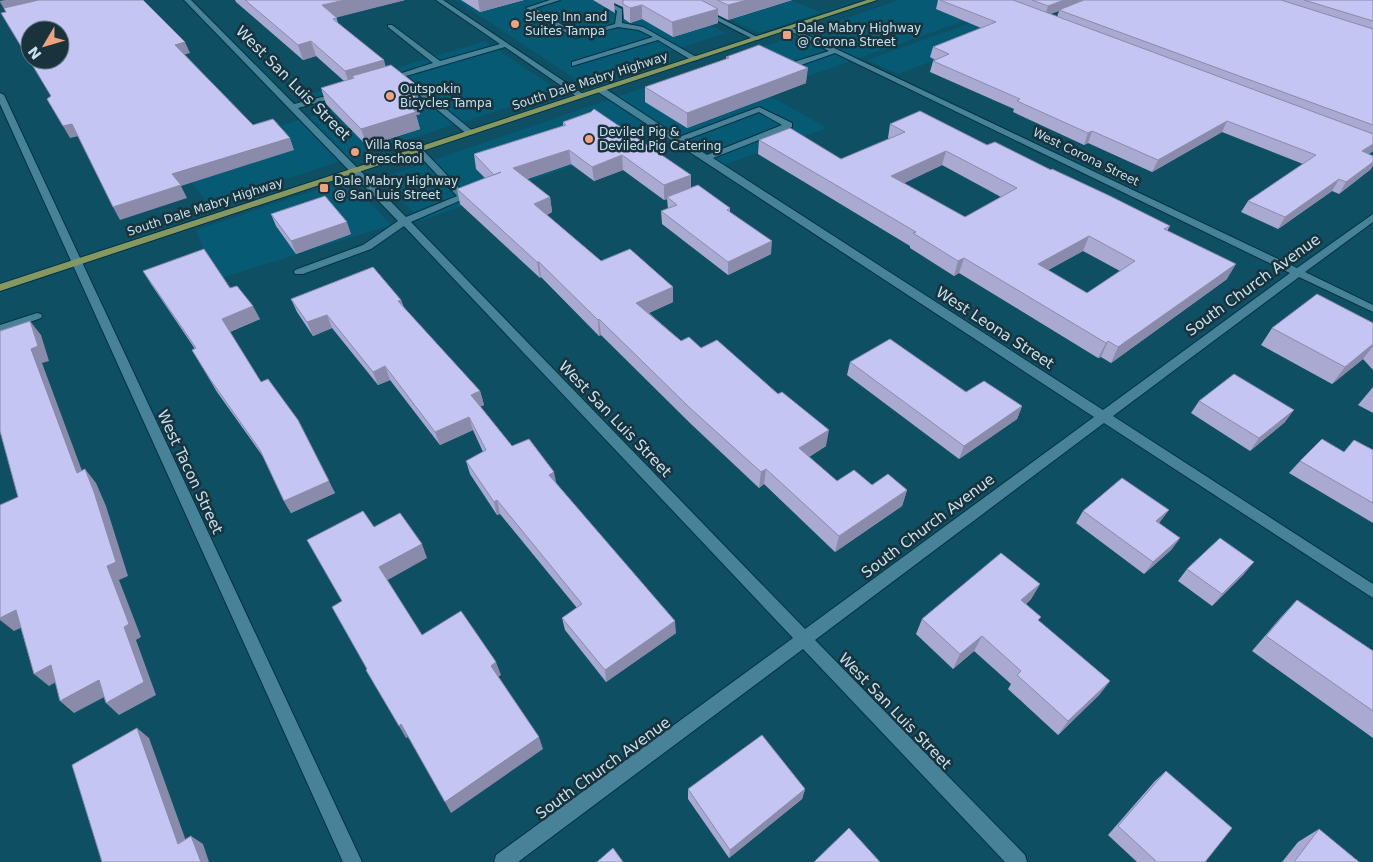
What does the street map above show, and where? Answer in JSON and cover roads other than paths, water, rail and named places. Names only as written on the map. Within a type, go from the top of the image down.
[{"type":"main road","name":"South Dale Mabry Highway","points":[[0,288],[874,0]]},
{"type":"street","name":"West San Luis Street","points":[[187,0],[356,170],[1018,862]]},
{"type":"street","points":[[439,0],[582,96]]},
{"type":"street","points":[[557,0],[529,8],[577,37],[618,25],[641,28],[696,59]]},
{"type":"street","points":[[600,0],[620,10],[618,25]]},
{"type":"street","points":[[680,0],[757,38]]},
{"type":"street","points":[[390,26],[439,64]]},
{"type":"street","name":"West Corona Street","points":[[788,28],[1373,309]]},
{"type":"street","points":[[575,64],[658,38]]},
{"type":"street","points":[[383,81],[505,45]]},
{"type":"street","points":[[784,68],[835,51]]},
{"type":"street","points":[[401,75],[471,133]]},
{"type":"street","name":"West Leona Street","points":[[601,90],[1373,592]]},
{"type":"street","points":[[293,107],[347,91]]},
{"type":"street","name":"West Tacon Street","points":[[0,95],[353,862]]},
{"type":"street","points":[[678,140],[759,109],[788,125],[706,158]]},
{"type":"street","points":[[299,272],[367,247],[404,221],[463,197],[418,150]]},
{"type":"street","name":"South Church Avenue","points":[[503,862],[1373,217]]},
{"type":"street","points":[[0,329],[38,316]]},
{"type":"place","name":"Sleep Inn and Suites Tampa","points":[[515,24]]},
{"type":"place","name":"Dale Mabry Highway @ Corona Street","points":[[787,35]]},
{"type":"place","name":"Outspokin Bicycles Tampa","points":[[390,96]]},
{"type":"place","name":"Deviled Pig & Deviled Pig Catering","points":[[589,139]]},
{"type":"place","name":"Villa Rosa Preschool","points":[[355,152]]},
{"type":"place","name":"Dale Mabry Highway @ San Luis Street","points":[[324,188]]}]
